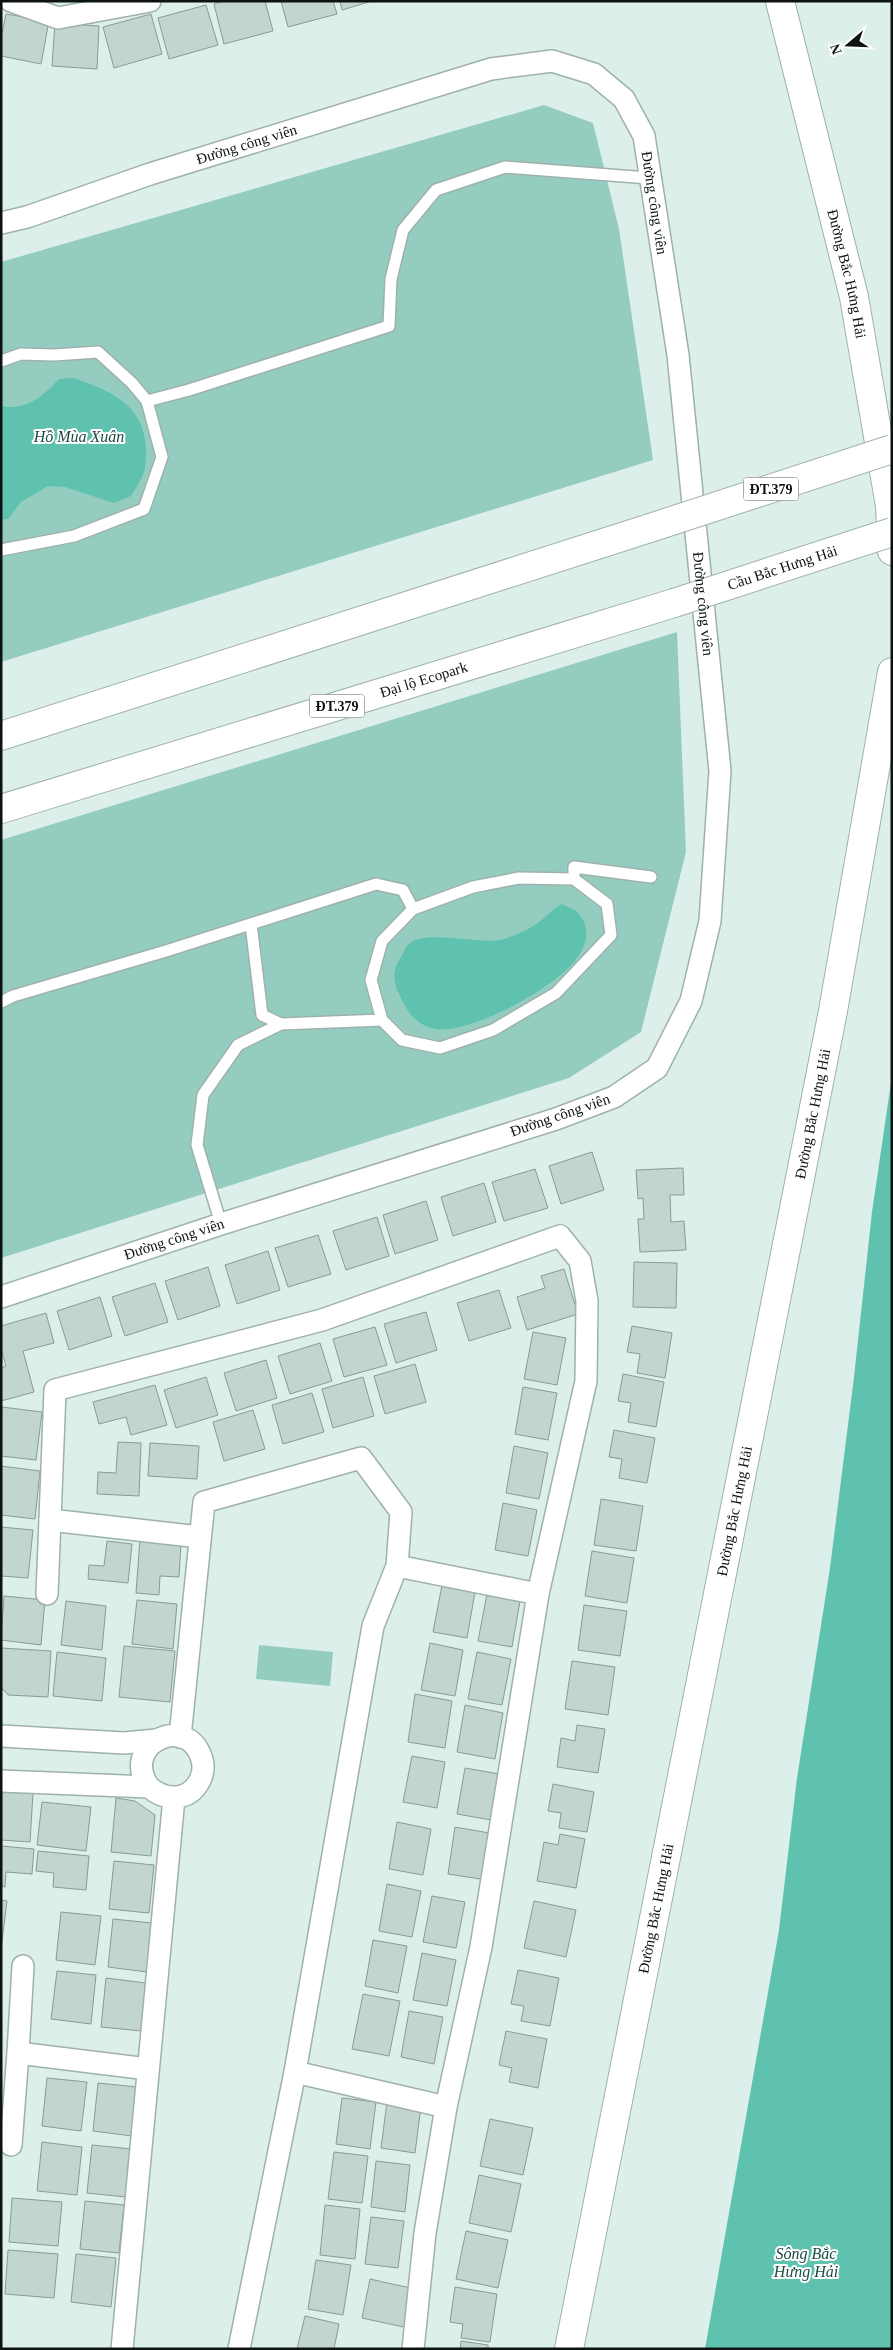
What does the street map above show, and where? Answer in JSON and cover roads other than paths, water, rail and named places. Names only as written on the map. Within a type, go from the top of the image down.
[{"type":"main road","name":"Đường Bắc Hưng Hải","points":[[780,1],[854,297],[890,506],[892,551]]},
{"type":"main road","name":"ĐT.379","points":[[1,736],[892,449]]},
{"type":"main road","name":"Cầu Bắc Hưng Hải","points":[[674,603],[892,532]]},
{"type":"main road","name":"Đại lộ Ecopark","points":[[1,809],[674,603]]},
{"type":"main road","name":"Đường Bắc Hưng Hải","points":[[569,2349],[833,1011],[892,672]]},
{"type":"street","points":[[11,1],[58,18],[150,1]]},
{"type":"street","name":"Đường công viên","points":[[1,223],[27,217],[150,174],[491,70],[552,61],[594,74],[624,99],[644,136],[678,356],[720,771],[710,921],[691,1001],[658,1068],[614,1097],[556,1119],[221,1224],[1,1297]]},
{"type":"street","points":[[47,1594],[55,1390],[322,1320],[560,1236],[580,1262],[587,1301],[586,1381],[538,1594],[482,1948],[446,2107],[425,2233],[413,2349]]},
{"type":"street","points":[[180,1736],[204,1502],[361,1458],[401,1512],[397,1566],[373,1626],[295,2072],[239,2349]]},
{"type":"street","points":[[50,1520],[200,1537]]},
{"type":"street","points":[[397,1566],[538,1594]]},
{"type":"street","points":[[1,1736],[124,1743],[180,1736],[195,1745],[200,1753],[203,1770],[197,1786],[183,1796],[165,1797],[149,1787],[144,1781],[141,1766],[145,1751],[156,1740]]},
{"type":"street","points":[[1,1781],[149,1787]]},
{"type":"street","points":[[122,2349],[174,1798]]},
{"type":"street","points":[[11,2145],[23,1966]]},
{"type":"street","points":[[18,2054],[148,2069]]},
{"type":"street","points":[[295,2072],[446,2107]]},
{"type":"lane","points":[[147,401],[189,390],[389,326],[391,279],[403,230],[436,190],[504,167],[649,178]]},
{"type":"lane","points":[[1,361],[22,354],[54,355],[98,352],[132,382],[147,401],[162,457],[144,509],[74,536],[1,550]]},
{"type":"lane","points":[[574,879],[574,867],[651,877]]},
{"type":"lane","points":[[519,878],[574,879],[607,904],[612,935],[556,993],[493,1030],[440,1048],[402,1040],[382,1020],[371,980],[382,941],[413,909],[473,887],[519,878]]},
{"type":"lane","points":[[1,1002],[13,996],[376,884],[403,890],[413,909]]},
{"type":"lane","points":[[251,924],[262,1015],[281,1024]]},
{"type":"lane","points":[[221,1224],[197,1146],[203,1095],[238,1045],[281,1024],[382,1020]]},
{"type":"water","name":"Hồ Mùa Xuân","points":[[73,378],[112,394],[132,410],[144,433],[146,448],[144,472],[141,478],[131,496],[114,503],[65,487],[48,486],[21,502],[8,519],[1,520],[1,406],[10,407],[27,404],[47,391],[59,379]]},
{"type":"water","points":[[562,904],[573,909],[582,918],[585,924],[586,936],[577,958],[551,982],[510,1008],[465,1026],[446,1029],[431,1028],[420,1023],[408,1011],[397,989],[394,976],[397,963],[410,943],[418,939],[440,937],[500,940],[518,934],[540,922]]},
{"type":"water","name":"Sông Bắc Hưng Hải","points":[[892,1076],[892,2349],[705,2349],[779,1930],[797,1778],[830,1568],[872,1212]]}]
